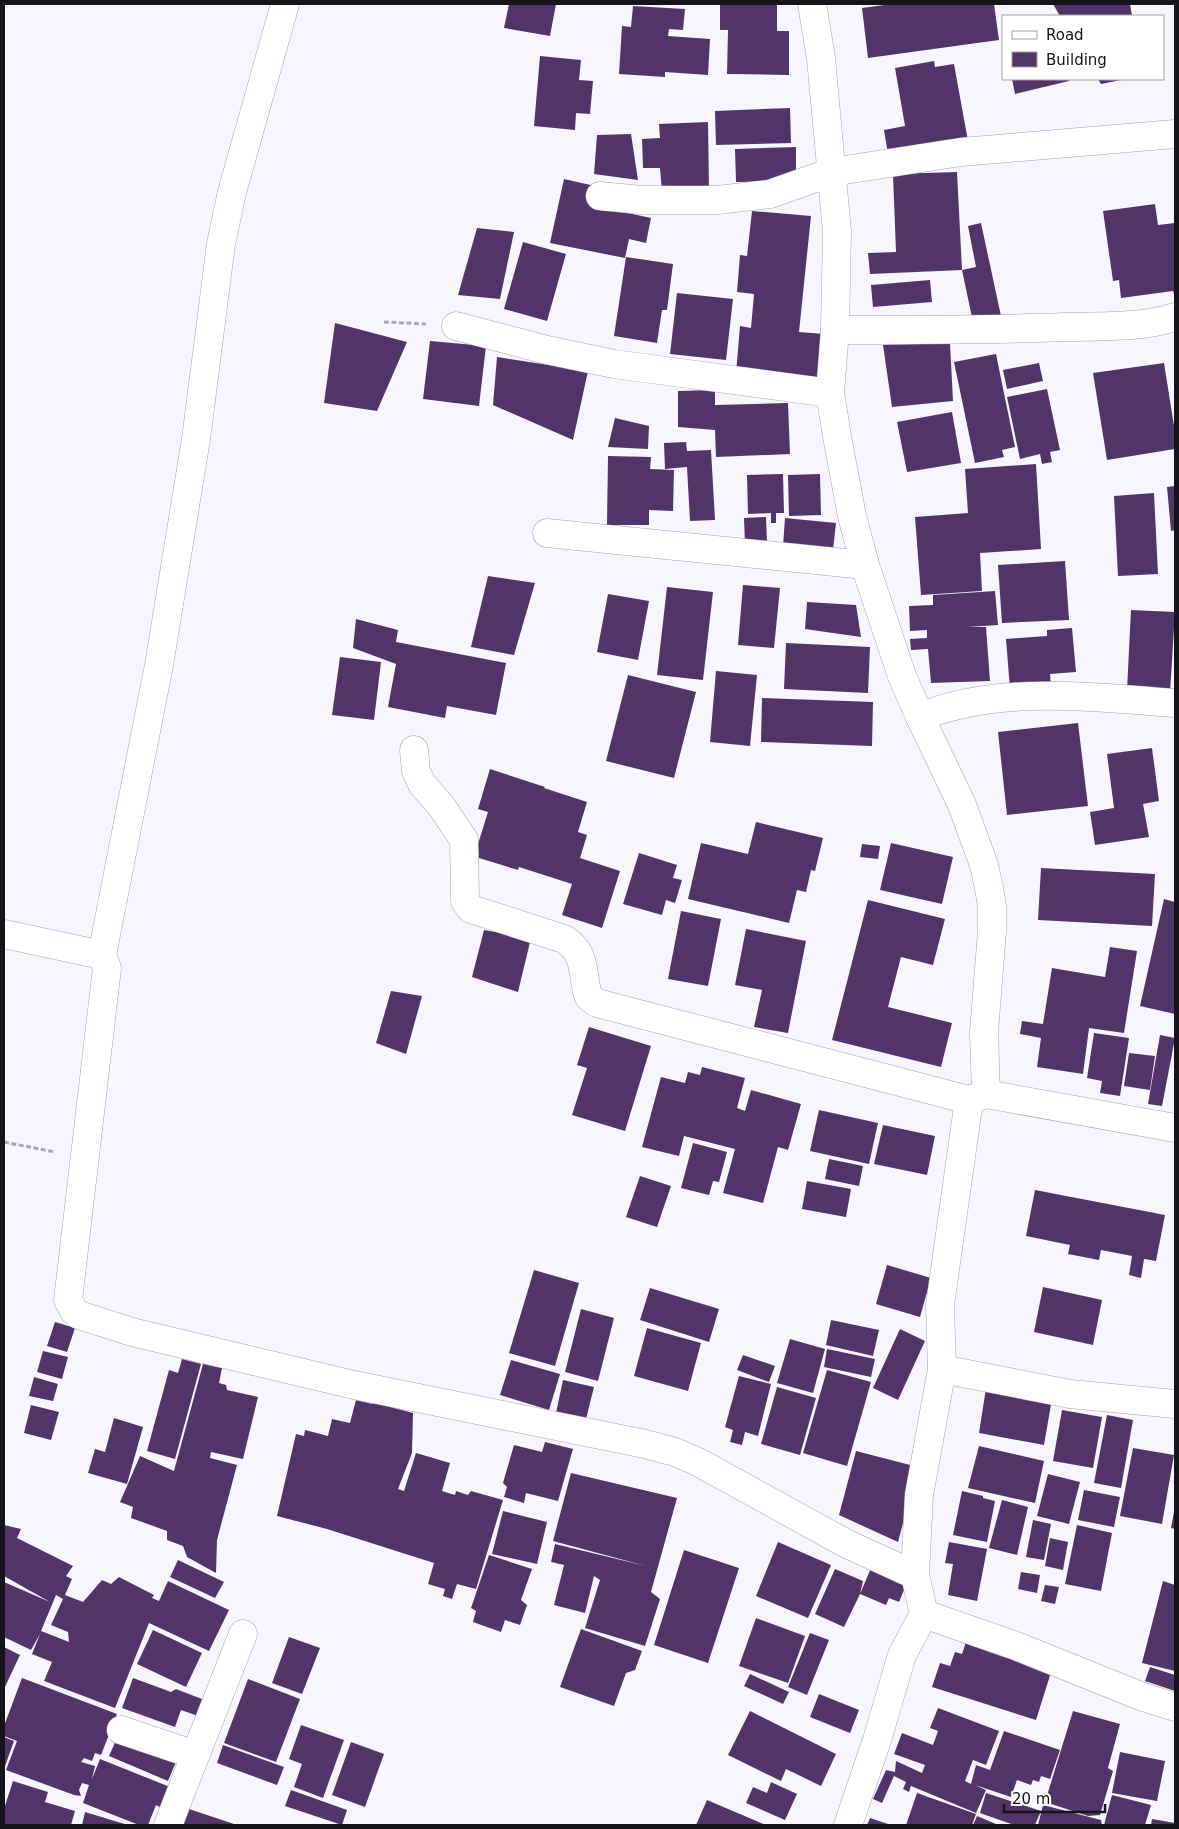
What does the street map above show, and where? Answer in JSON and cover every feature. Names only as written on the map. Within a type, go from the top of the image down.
[{"type":"street","points":[[285,4],[232,192],[221,244],[196,439],[166,626],[102,955],[107,968],[68,1300],[74,1311],[79,1315],[132,1332],[354,1386],[631,1441],[675,1452],[698,1462],[847,1544],[915,1575]]},
{"type":"street","points":[[812,4],[821,58],[837,232],[835,330],[830,393],[843,476],[865,565],[902,676],[962,805],[984,865],[992,906],[992,931],[978,1097],[940,1305],[942,1369],[920,1495],[915,1575],[924,1614],[902,1655],[877,1740],[848,1825]]},
{"type":"street","points":[[600,196],[641,200],[717,200],[770,194],[832,172],[984,150],[1175,134]]},
{"type":"street","points":[[835,330],[1006,329],[1123,325],[1166,320],[1175,317]]},
{"type":"street","points":[[456,326],[547,350],[614,364],[830,393]]},
{"type":"street","points":[[547,533],[865,565]]},
{"type":"street","points":[[920,717],[939,709],[988,700],[1067,695],[1175,703]]},
{"type":"street","points":[[414,750],[416,772],[422,784],[442,807],[464,840],[464,901],[471,908],[564,939],[571,944],[582,960],[586,992],[597,1002],[978,1097],[1175,1128]]},
{"type":"street","points":[[4,934],[102,955]]},
{"type":"street","points":[[942,1369],[1070,1394],[1175,1404]]},
{"type":"street","points":[[924,1614],[1016,1646],[1143,1697],[1175,1707]]},
{"type":"street","points":[[168,1825],[243,1634]]},
{"type":"street","points":[[121,1730],[195,1755]]},
{"type":"path","points":[[384,322],[456,326]]},
{"type":"path","points":[[4,1142],[85,1158]]},
{"type":"building","points":[[509,4],[556,4],[550,36],[504,28]]},
{"type":"building","points":[[720,4],[777,4],[777,31],[789,31],[789,75],[727,74],[728,30],[720,30]]},
{"type":"building","points":[[892,4],[994,4],[999,40],[868,58],[862,8]]},
{"type":"building","points":[[1053,4],[1130,4],[1132,15],[1059,15]]},
{"type":"building","points":[[633,6],[685,9],[683,30],[669,29],[668,36],[710,39],[708,75],[665,72],[665,77],[619,74],[622,26],[631,27]]},
{"type":"building","points":[[540,56],[581,60],[579,80],[593,81],[590,114],[576,113],[575,130],[534,126]]},
{"type":"building","points":[[934,61],[935,67],[954,64],[968,141],[888,154],[884,130],[905,126],[895,68]]},
{"type":"building","points":[[1012,80],[1069,81],[1015,94]]},
{"type":"building","points":[[1099,80],[1121,80],[1101,84]]},
{"type":"building","points":[[790,108],[791,143],[716,145],[715,111]]},
{"type":"building","points":[[708,122],[709,190],[662,192],[660,168],[643,168],[642,139],[660,138],[659,124]]},
{"type":"building","points":[[631,134],[638,180],[594,174],[597,135]]},
{"type":"building","points":[[796,147],[796,181],[736,182],[735,149]]},
{"type":"building","points":[[957,172],[962,270],[870,274],[868,253],[896,252],[893,174]]},
{"type":"building","points":[[564,179],[595,186],[591,205],[651,218],[646,243],[629,239],[625,258],[550,243]]},
{"type":"building","points":[[1155,204],[1158,225],[1175,223],[1175,297],[1173,291],[1121,298],[1119,280],[1113,281],[1103,211]]},
{"type":"building","points":[[752,211],[811,216],[799,332],[824,334],[820,382],[736,373],[740,326],[751,328],[754,294],[737,292],[740,255],[747,256]]},
{"type":"building","points":[[981,223],[1001,316],[973,322],[962,270],[976,267],[968,226]]},
{"type":"building","points":[[477,228],[514,232],[500,299],[458,295]]},
{"type":"building","points":[[523,242],[566,254],[547,321],[504,309]]},
{"type":"building","points":[[626,257],[673,264],[667,310],[662,310],[657,343],[614,336]]},
{"type":"building","points":[[930,280],[932,302],[873,307],[871,285]]},
{"type":"building","points":[[677,293],[733,299],[726,360],[670,354]]},
{"type":"building","points":[[335,323],[407,342],[377,411],[324,403]]},
{"type":"building","points":[[430,341],[486,346],[479,406],[423,399]]},
{"type":"building","points":[[950,343],[953,401],[892,407],[883,345]]},
{"type":"building","points":[[996,354],[1015,447],[1002,450],[1004,457],[975,463],[954,362]]},
{"type":"building","points":[[497,357],[588,371],[573,440],[493,405]]},
{"type":"building","points":[[1039,363],[1043,381],[1007,389],[1003,370]]},
{"type":"building","points":[[1164,363],[1175,432],[1175,449],[1107,460],[1093,373]]},
{"type":"building","points":[[1047,389],[1060,450],[1050,452],[1052,462],[1042,464],[1040,454],[1020,459],[1007,397]]},
{"type":"building","points":[[715,390],[715,405],[788,403],[790,454],[716,457],[715,430],[678,427],[678,391]]},
{"type":"building","points":[[952,412],[961,463],[907,472],[897,422]]},
{"type":"building","points":[[615,418],[649,426],[648,449],[608,447]]},
{"type":"building","points":[[686,442],[687,451],[711,450],[715,520],[690,521],[687,467],[665,469],[664,443]]},
{"type":"building","points":[[608,456],[651,457],[650,469],[674,470],[673,511],[649,510],[649,525],[607,525]]},
{"type":"building","points":[[1036,464],[1041,549],[980,553],[982,591],[921,595],[915,517],[968,513],[965,469]]},
{"type":"building","points":[[783,474],[784,513],[776,513],[776,523],[771,523],[771,513],[748,514],[747,475]]},
{"type":"building","points":[[820,474],[821,515],[789,516],[788,475]]},
{"type":"building","points":[[1175,486],[1175,530],[1171,531],[1167,487]]},
{"type":"building","points":[[1154,493],[1158,574],[1118,576],[1114,496]]},
{"type":"building","points":[[766,517],[767,543],[745,544],[744,518]]},
{"type":"building","points":[[785,518],[836,523],[833,550],[783,546]]},
{"type":"building","points":[[1065,561],[1069,620],[1002,623],[998,565]]},
{"type":"building","points":[[488,576],[535,583],[514,655],[471,647]]},
{"type":"building","points":[[743,585],[780,588],[774,648],[738,645]]},
{"type":"building","points":[[667,587],[713,592],[703,680],[657,675]]},
{"type":"building","points":[[995,591],[998,625],[968,627],[986,627],[990,681],[931,683],[928,649],[911,650],[910,639],[927,638],[927,630],[910,631],[909,606],[933,605],[933,595]]},
{"type":"building","points":[[608,594],[649,601],[638,660],[597,652]]},
{"type":"building","points":[[807,602],[856,605],[861,637],[805,629]]},
{"type":"building","points":[[1131,610],[1175,612],[1170,693],[1127,690]]},
{"type":"building","points":[[356,619],[398,630],[396,642],[506,663],[496,715],[447,706],[445,718],[388,707],[396,664],[353,648]]},
{"type":"building","points":[[1072,628],[1076,672],[1050,674],[1051,687],[1010,689],[1006,639],[1047,636],[1047,630]]},
{"type":"building","points":[[786,643],[870,647],[868,693],[784,689]]},
{"type":"building","points":[[340,657],[381,662],[374,720],[332,715]]},
{"type":"building","points":[[716,671],[757,675],[750,746],[710,742]]},
{"type":"building","points":[[628,675],[696,692],[674,778],[606,761]]},
{"type":"building","points":[[762,698],[873,702],[872,746],[761,742]]},
{"type":"building","points":[[1078,723],[1088,806],[1007,815],[998,732]]},
{"type":"building","points":[[1152,748],[1159,801],[1143,804],[1149,837],[1095,845],[1090,812],[1114,808],[1107,754]]},
{"type":"building","points":[[490,769],[587,802],[578,832],[587,835],[580,858],[620,871],[602,928],[562,915],[572,884],[519,867],[518,870],[479,858],[478,844],[488,812],[478,809]]},
{"type":"building","points":[[756,822],[823,838],[815,871],[811,870],[806,892],[797,890],[789,923],[688,899],[701,843],[748,854]]},
{"type":"building","points":[[891,843],[953,857],[942,904],[880,890]]},
{"type":"building","points":[[862,844],[880,846],[878,859],[860,857]]},
{"type":"building","points":[[639,853],[677,865],[673,878],[682,880],[675,903],[666,900],[662,915],[623,904]]},
{"type":"building","points":[[1041,868],[1155,874],[1152,926],[1038,920]]},
{"type":"building","points":[[1164,899],[1175,902],[1175,1014],[1140,1006]]},
{"type":"building","points":[[868,900],[945,919],[933,965],[901,957],[888,1007],[952,1023],[941,1067],[832,1040]]},
{"type":"building","points":[[681,911],[721,919],[708,986],[668,979]]},
{"type":"building","points":[[746,929],[806,941],[788,1033],[754,1027],[762,990],[735,985]]},
{"type":"building","points":[[484,930],[531,938],[518,992],[472,977]]},
{"type":"building","points":[[1110,947],[1137,951],[1124,1033],[1089,1028],[1083,1074],[1037,1067],[1041,1038],[1020,1034],[1022,1021],[1043,1024],[1052,968],[1105,977]]},
{"type":"building","points":[[391,991],[422,996],[406,1054],[376,1043]]},
{"type":"building","points":[[589,1027],[651,1046],[625,1131],[572,1115],[587,1068],[577,1065]]},
{"type":"building","points":[[1094,1033],[1129,1038],[1120,1096],[1100,1093],[1102,1081],[1087,1078]]},
{"type":"building","points":[[1160,1035],[1175,1038],[1162,1106],[1148,1104]]},
{"type":"building","points":[[1129,1053],[1155,1056],[1150,1090],[1124,1086]]},
{"type":"building","points":[[702,1067],[745,1078],[737,1108],[745,1111],[751,1090],[801,1104],[788,1150],[778,1147],[763,1203],[723,1193],[735,1149],[684,1136],[679,1156],[642,1147],[661,1077],[685,1083],[688,1072],[700,1075]]},
{"type":"building","points":[[819,1110],[878,1123],[869,1164],[810,1151]]},
{"type":"building","points":[[883,1125],[935,1136],[927,1175],[874,1164]]},
{"type":"building","points":[[693,1143],[727,1152],[719,1182],[713,1181],[709,1195],[681,1188]]},
{"type":"building","points":[[829,1159],[863,1166],[859,1186],[825,1179]]},
{"type":"building","points":[[640,1176],[671,1186],[657,1227],[626,1217]]},
{"type":"building","points":[[807,1181],[851,1189],[846,1217],[802,1209]]},
{"type":"building","points":[[1035,1190],[1165,1215],[1156,1261],[1144,1259],[1141,1278],[1129,1275],[1132,1256],[1101,1250],[1099,1260],[1068,1254],[1070,1245],[1026,1236]]},
{"type":"building","points":[[887,1265],[931,1278],[920,1317],[876,1304]]},
{"type":"building","points":[[534,1270],[579,1283],[555,1366],[509,1353]]},
{"type":"building","points":[[1043,1287],[1102,1300],[1093,1345],[1034,1332]]},
{"type":"building","points":[[650,1288],[719,1309],[709,1342],[640,1320]]},
{"type":"building","points":[[581,1309],[614,1318],[598,1381],[565,1372]]},
{"type":"building","points":[[831,1320],[879,1330],[873,1356],[826,1345]]},
{"type":"building","points":[[55,1322],[75,1328],[67,1352],[47,1346]]},
{"type":"building","points":[[647,1328],[701,1343],[688,1391],[634,1376]]},
{"type":"building","points":[[900,1329],[925,1341],[898,1400],[873,1388]]},
{"type":"building","points":[[790,1339],[825,1349],[813,1393],[777,1383]]},
{"type":"building","points":[[827,1349],[875,1359],[871,1377],[824,1367]]},
{"type":"building","points":[[43,1351],[68,1357],[62,1379],[37,1372]]},
{"type":"building","points":[[743,1355],[775,1366],[769,1382],[737,1370]]},
{"type":"building","points":[[182,1359],[201,1364],[175,1459],[147,1451],[169,1370],[178,1373]]},
{"type":"building","points":[[511,1360],[560,1374],[549,1410],[500,1395]]},
{"type":"building","points":[[203,1364],[222,1368],[219,1383],[226,1385],[227,1390],[258,1397],[243,1459],[211,1452],[210,1458],[237,1465],[217,1540],[216,1573],[187,1557],[183,1546],[167,1540],[167,1531],[131,1518],[133,1507],[120,1502],[140,1456],[174,1471]]},
{"type":"building","points":[[827,1370],[871,1382],[847,1466],[803,1453]]},
{"type":"building","points":[[739,1376],[771,1384],[758,1436],[745,1432],[742,1445],[730,1442],[733,1430],[725,1427]]},
{"type":"building","points":[[34,1377],[58,1384],[53,1401],[29,1396]]},
{"type":"building","points":[[563,1380],[594,1387],[586,1419],[556,1413]]},
{"type":"building","points":[[987,1382],[1053,1393],[1044,1445],[979,1433]]},
{"type":"building","points":[[777,1387],[816,1398],[800,1455],[761,1444]]},
{"type":"building","points":[[377,1396],[392,1400],[390,1407],[413,1413],[412,1453],[398,1489],[404,1491],[416,1453],[450,1463],[442,1491],[455,1495],[456,1491],[468,1495],[471,1491],[503,1500],[476,1589],[457,1584],[452,1599],[443,1596],[445,1589],[428,1584],[434,1563],[327,1529],[277,1516],[296,1434],[304,1436],[305,1430],[328,1436],[332,1419],[350,1423],[356,1400],[372,1404]]},
{"type":"building","points":[[31,1405],[59,1412],[51,1440],[24,1433]]},
{"type":"building","points":[[1062,1410],[1102,1417],[1093,1468],[1053,1461]]},
{"type":"building","points":[[1107,1415],[1133,1420],[1121,1488],[1094,1483]]},
{"type":"building","points":[[114,1418],[143,1427],[127,1484],[88,1473],[95,1449],[105,1452]]},
{"type":"building","points":[[545,1442],[573,1449],[558,1501],[526,1493],[524,1503],[504,1497],[507,1487],[503,1483],[514,1445],[542,1452]]},
{"type":"building","points":[[979,1446],[1044,1461],[1035,1503],[968,1488]]},
{"type":"building","points":[[1133,1448],[1174,1455],[1162,1524],[1120,1516]]},
{"type":"building","points":[[856,1451],[918,1467],[898,1542],[839,1515]]},
{"type":"building","points":[[571,1473],[677,1498],[651,1592],[660,1599],[645,1646],[585,1628],[600,1580],[594,1576],[585,1613],[554,1605],[564,1565],[551,1562],[555,1544],[646,1566],[553,1541]]},
{"type":"building","points":[[1048,1474],[1080,1482],[1069,1524],[1037,1516]]},
{"type":"building","points":[[1084,1490],[1120,1497],[1114,1527],[1078,1520]]},
{"type":"building","points":[[962,1491],[995,1501],[987,1542],[953,1535]]},
{"type":"building","points":[[1002,1500],[1028,1507],[1017,1555],[989,1548]]},
{"type":"building","points":[[503,1511],[547,1522],[537,1564],[492,1554]]},
{"type":"building","points":[[1175,1512],[1175,1529],[1171,1528]]},
{"type":"building","points":[[1033,1520],[1051,1524],[1044,1560],[1026,1557]]},
{"type":"building","points":[[4,1525],[21,1529],[17,1538],[73,1566],[66,1576],[72,1579],[65,1595],[83,1602],[102,1580],[111,1584],[119,1577],[154,1595],[152,1598],[159,1601],[168,1581],[229,1610],[209,1651],[149,1623],[115,1708],[44,1681],[52,1662],[32,1654],[40,1634],[31,1650],[4,1637],[4,1582],[50,1602],[4,1576]],"holes":[[[56,1595],[63,1599],[51,1625],[68,1632],[69,1642],[41,1631]]]},
{"type":"building","points":[[1077,1525],[1112,1533],[1101,1591],[1065,1584]]},
{"type":"building","points":[[1050,1538],[1068,1542],[1063,1570],[1045,1566]]},
{"type":"building","points":[[778,1542],[831,1565],[808,1618],[756,1596]]},
{"type":"building","points":[[949,1542],[987,1549],[977,1601],[948,1595],[953,1564],[945,1563]]},
{"type":"building","points":[[684,1550],[739,1568],[708,1663],[654,1645]]},
{"type":"building","points":[[489,1555],[532,1569],[521,1600],[527,1605],[520,1625],[505,1620],[501,1632],[473,1622],[476,1611],[471,1608]]},
{"type":"building","points":[[178,1560],[224,1582],[215,1598],[170,1577]]},
{"type":"building","points":[[874,1561],[910,1576],[899,1602],[889,1598],[886,1605],[860,1594]]},
{"type":"building","points":[[835,1569],[863,1581],[860,1594],[844,1627],[815,1614]]},
{"type":"building","points":[[1021,1572],[1040,1575],[1037,1593],[1018,1589]]},
{"type":"building","points":[[1163,1581],[1175,1585],[1175,1671],[1142,1663]]},
{"type":"building","points":[[1045,1585],[1059,1587],[1055,1604],[1041,1601]]},
{"type":"building","points":[[756,1618],[805,1636],[788,1683],[739,1666]]},
{"type":"building","points":[[581,1629],[642,1651],[635,1670],[626,1673],[614,1706],[560,1687]]},
{"type":"building","points":[[153,1630],[202,1653],[186,1687],[137,1664]]},
{"type":"building","points":[[810,1633],[829,1640],[807,1695],[788,1687]]},
{"type":"building","points":[[289,1637],[320,1648],[302,1694],[272,1683]]},
{"type":"building","points":[[967,1639],[1053,1666],[1036,1720],[932,1687],[940,1663],[950,1666],[955,1652],[962,1654]]},
{"type":"building","points":[[4,1647],[20,1655],[4,1689]]},
{"type":"building","points":[[1150,1667],[1175,1675],[1175,1691],[1145,1681]]},
{"type":"building","points":[[750,1674],[789,1692],[783,1704],[744,1686]]},
{"type":"building","points":[[22,1678],[117,1714],[101,1755],[95,1753],[92,1761],[84,1758],[81,1762],[95,1766],[92,1779],[100,1759],[170,1787],[164,1809],[156,1805],[148,1825],[139,1825],[83,1803],[89,1785],[82,1783],[79,1790],[81,1796],[74,1795],[6,1770],[17,1741],[4,1736],[4,1726]]},
{"type":"building","points":[[133,1678],[171,1692],[176,1689],[207,1701],[201,1717],[181,1710],[175,1727],[122,1708]]},
{"type":"building","points":[[248,1679],[300,1699],[276,1762],[224,1743]]},
{"type":"building","points":[[819,1694],[859,1710],[850,1733],[810,1717]]},
{"type":"building","points":[[938,1708],[999,1731],[986,1765],[973,1760],[965,1781],[971,1784],[976,1765],[990,1770],[1004,1731],[1060,1750],[1050,1779],[1041,1776],[1039,1782],[1033,1780],[1031,1785],[1017,1780],[1011,1797],[975,1785],[986,1790],[976,1813],[911,1786],[909,1792],[903,1789],[906,1782],[894,1776],[882,1803],[873,1799],[886,1770],[895,1772],[896,1761],[922,1773],[925,1765],[894,1754],[902,1733],[933,1745],[938,1731],[930,1728]]},
{"type":"building","points":[[750,1711],[836,1754],[821,1786],[786,1769],[781,1781],[728,1755]]},
{"type":"building","points":[[1073,1711],[1120,1724],[1108,1768],[1113,1771],[1100,1815],[1088,1816],[1045,1802]]},
{"type":"building","points":[[301,1725],[344,1740],[323,1798],[294,1787],[302,1764],[289,1759]]},
{"type":"building","points":[[4,1737],[14,1741],[4,1769]]},
{"type":"building","points":[[117,1738],[176,1762],[168,1781],[109,1756]]},
{"type":"building","points":[[351,1742],[384,1754],[365,1807],[332,1795]]},
{"type":"building","points":[[223,1745],[284,1767],[277,1785],[217,1763]]},
{"type":"building","points":[[1120,1752],[1165,1761],[1157,1801],[1112,1793]]},
{"type":"building","points":[[13,1781],[48,1792],[45,1802],[75,1811],[71,1825],[4,1825],[4,1809]]},
{"type":"building","points":[[771,1782],[797,1794],[785,1820],[746,1803],[753,1787],[767,1793]]},
{"type":"building","points":[[291,1790],[347,1810],[342,1825],[285,1806]]},
{"type":"building","points":[[917,1793],[976,1814],[972,1825],[906,1825]]},
{"type":"building","points":[[986,1793],[1041,1811],[1035,1825],[1014,1825],[980,1813]]},
{"type":"building","points":[[1112,1795],[1151,1805],[1145,1825],[1104,1825]]},
{"type":"building","points":[[707,1800],[766,1825],[696,1825]]},
{"type":"building","points":[[1043,1805],[1101,1820],[1102,1825],[1038,1825]]},
{"type":"building","points":[[189,1809],[237,1825],[183,1825]]},
{"type":"building","points":[[85,1812],[128,1825],[82,1825]]},
{"type":"building","points":[[977,1816],[996,1824],[996,1825],[973,1825]]},
{"type":"building","points":[[870,1818],[891,1825],[867,1825]]},
{"type":"building","points":[[1152,1819],[1175,1823],[1175,1825],[1151,1825]]}]
